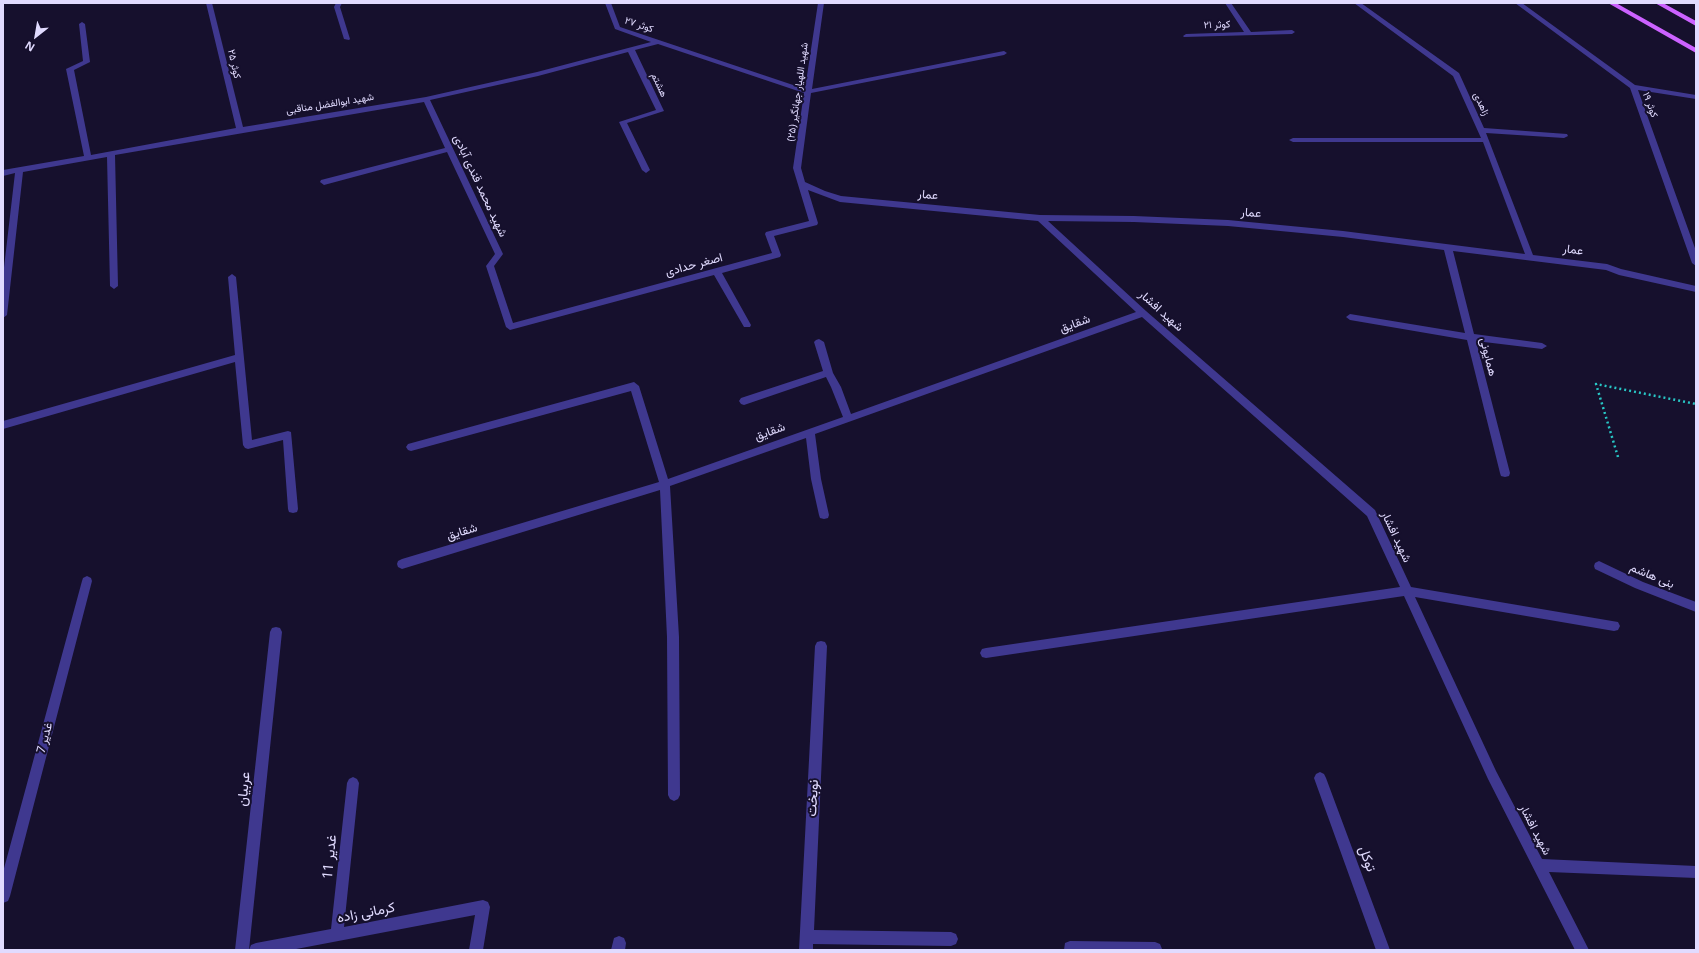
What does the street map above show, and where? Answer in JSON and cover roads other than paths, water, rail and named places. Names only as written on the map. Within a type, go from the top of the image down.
[{"type":"main road","points":[[1611,3],[1696,51]]},
{"type":"main road","points":[[1658,3],[1696,24]]},
{"type":"street","name":"کوثر ۲۵","points":[[209,3],[240,130]]},
{"type":"street","points":[[339,3],[337,7],[347,39]]},
{"type":"street","name":"کوثر ۲۷","points":[[608,3],[617,28],[658,42]]},
{"type":"street","name":"شهید اللهیار جهانگیر (۲۵)","points":[[802,184],[797,168],[821,3]]},
{"type":"street","name":"کوثر ۲۱","points":[[1228,3],[1249,34]]},
{"type":"street","name":"زاهدی","points":[[1357,3],[1456,75],[1482,130],[1530,257]]},
{"type":"street","name":"کوثر ۱۹","points":[[1518,3],[1633,87],[1696,263]]},
{"type":"street","points":[[82,24],[88,62],[70,69],[88,157]]},
{"type":"street","name":"کوثر ۲۱","points":[[1186,36],[1292,32]]},
{"type":"street","name":"شهید ابوالفضل مناقبی","points":[[3,173],[426,98],[511,81],[658,42]]},
{"type":"street","points":[[658,42],[807,92],[1004,53]]},
{"type":"street","name":"هشتم","points":[[631,50],[660,110],[623,122],[646,170]]},
{"type":"street","points":[[1633,87],[1696,97]]},
{"type":"street","name":"شهید محمد قندی آبادی","points":[[426,98],[499,254],[490,266],[510,327]]},
{"type":"street","points":[[1482,130],[1564,136]]},
{"type":"street","points":[[1293,140],[1486,140]]},
{"type":"street","points":[[324,182],[450,149]]},
{"type":"street","points":[[111,153],[114,286]]},
{"type":"street","points":[[3,315],[19,170]]},
{"type":"street","name":"عمار","points":[[802,184],[822,193],[840,198],[1040,218],[1134,219],[1286,227],[1607,267],[1619,272],[1696,289]]},
{"type":"street","name":"اصغر حدادی","points":[[510,327],[777,255],[768,234],[814,223],[802,184]]},
{"type":"street","name":"شهید افشار","points":[[1040,218],[1143,313],[1371,513],[1492,775],[1582,950]]},
{"type":"street","name":"همایونی","points":[[1448,247],[1505,473]]},
{"type":"street","points":[[717,272],[747,325]]},
{"type":"street","points":[[232,277],[248,446],[288,435],[293,509]]},
{"type":"street","name":"شقایق","points":[[402,564],[664,484],[1143,313]]},
{"type":"street","points":[[1350,317],[1470,337],[1542,346]]},
{"type":"street","points":[[819,342],[828,373],[836,387],[848,418]]},
{"type":"street","points":[[3,425],[240,357]]},
{"type":"street","points":[[744,401],[828,373]]},
{"type":"street","points":[[411,447],[634,386],[664,484],[670,557],[673,629],[674,795]]},
{"type":"street","points":[[810,432],[816,479],[824,515]]},
{"type":"street","name":"بنی هاشم","points":[[1599,566],[1639,585],[1696,607]]},
{"type":"street","name":"غدیر 7","points":[[3,896],[87,581]]},
{"type":"street","points":[[986,653],[1407,591],[1614,626]]},
{"type":"street","name":"عربیان","points":[[242,950],[276,632]]},
{"type":"street","name":"نوبخت","points":[[806,943],[821,646]]},
{"type":"street","name":"توکل","points":[[1320,778],[1383,950]]},
{"type":"street","name":"غدیر 11","points":[[337,934],[353,782]]},
{"type":"street","points":[[1538,865],[1696,872]]},
{"type":"street","name":"کرمانی زاده","points":[[256,950],[483,907],[476,950]]},
{"type":"street","points":[[806,943],[951,939]]},
{"type":"street","points":[[1071,950],[1070,948],[1155,949]]}]
